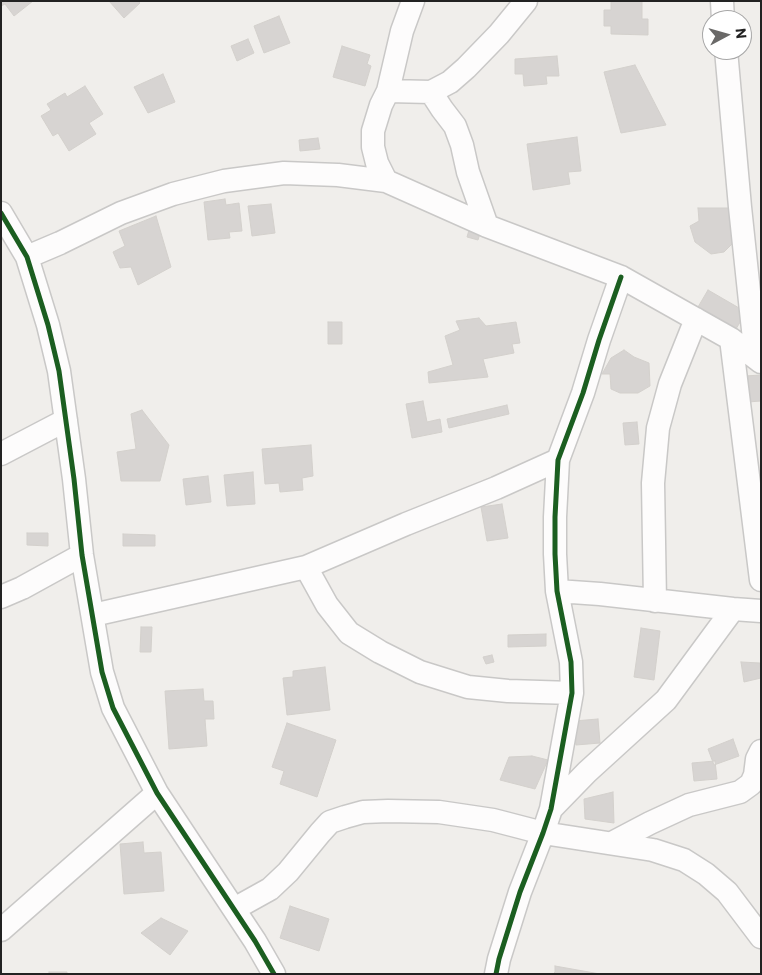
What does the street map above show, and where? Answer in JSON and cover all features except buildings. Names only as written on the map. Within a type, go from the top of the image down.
[{"type":"street","points":[[386,181],[377,163],[373,147],[373,131],[381,105],[388,91],[402,31],[413,1]]},
{"type":"street","points":[[388,91],[431,92],[450,82],[499,34],[526,1]]},
{"type":"street","points":[[727,60],[740,207],[758,360]]},
{"type":"street","points":[[431,92],[455,126],[462,145],[470,180],[487,226]]},
{"type":"street","points":[[28,257],[121,213],[173,194],[224,181],[284,173],[338,175],[386,181],[487,226],[621,277],[731,339],[758,360]]},
{"type":"street","points":[[1,212],[28,257],[59,371],[82,555],[102,672],[113,708],[157,793],[234,909],[274,974]]},
{"type":"street","points":[[496,974],[499,958],[520,892],[551,809],[572,693],[571,662],[558,591],[555,554],[558,460],[583,393],[621,277]]},
{"type":"street","points":[[655,601],[653,483],[658,428],[670,384],[696,319]]},
{"type":"street","points":[[731,339],[761,580]]},
{"type":"street","points":[[1,454],[66,420]]},
{"type":"street","points":[[93,615],[306,567],[496,488],[558,460]]},
{"type":"street","points":[[1,597],[22,588],[82,555]]},
{"type":"street","points":[[306,567],[327,605],[348,633],[420,672],[468,687],[508,691],[572,693]]},
{"type":"street","points":[[558,591],[761,611]]},
{"type":"street","points":[[551,809],[587,772],[666,700],[733,609]]},
{"type":"street","points":[[612,843],[689,805],[740,792],[751,784],[755,775],[757,759],[761,751]]},
{"type":"street","points":[[1,930],[157,793]]},
{"type":"street","points":[[234,909],[270,889],[288,872],[330,822],[363,812],[439,812],[493,820],[543,833],[653,850],[684,860],[706,874],[727,892],[761,937]]},
{"type":"cycle path","points":[[1,213],[27,257],[48,325],[59,371],[82,555],[102,672],[113,708],[157,793],[255,941],[274,974]]},
{"type":"cycle path","points":[[496,974],[520,892],[551,809],[572,693],[571,662],[557,591],[555,517],[558,460],[583,393],[621,277]]}]
